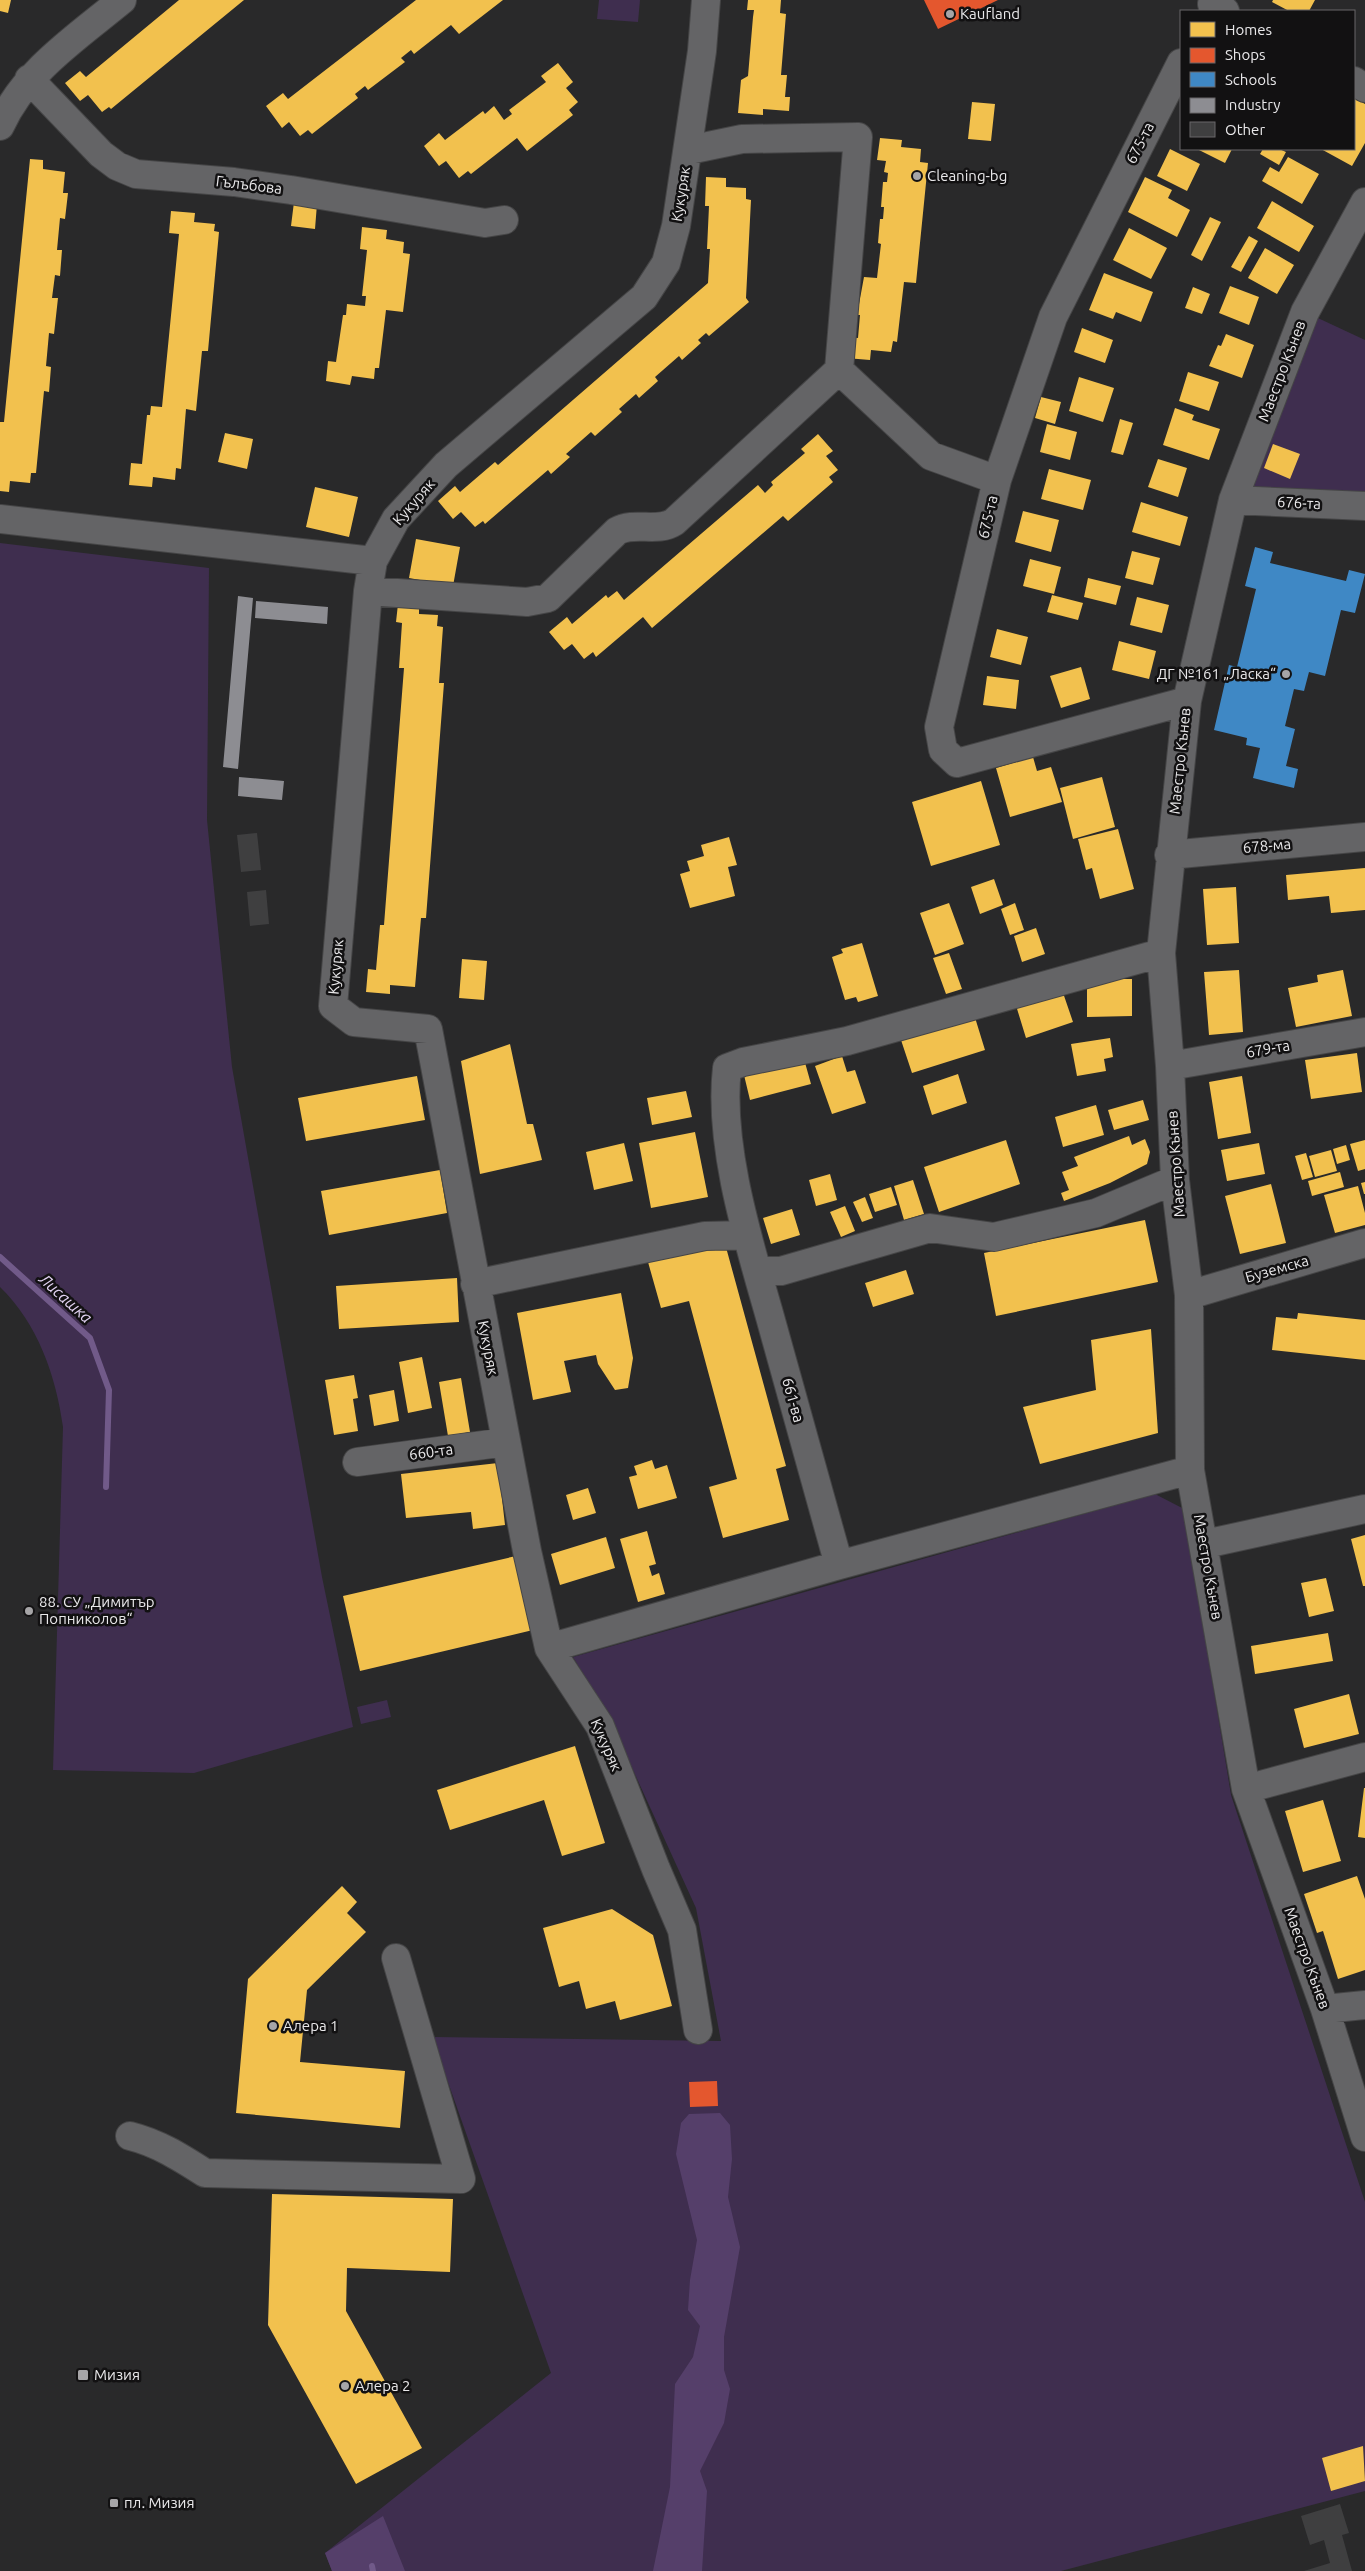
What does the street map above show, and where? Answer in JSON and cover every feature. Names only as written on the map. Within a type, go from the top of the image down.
[{"type":"street","points":[[0,126],[10,103],[29,79],[122,0]]},
{"type":"street","name":"Кукуряк","points":[[698,2030],[682,1930],[600,1726],[549,1648],[527,1551],[428,1029],[354,1022],[333,1006],[368,592],[373,561],[396,519],[446,465],[644,297],[666,263],[676,226],[688,150],[706,0]]},
{"type":"street","name":"675-та","points":[[1180,65],[1053,317],[997,480],[939,727],[943,750],[957,763],[1187,701]]},
{"type":"street","name":"Гълъбова","points":[[29,79],[101,154],[117,166],[136,174],[281,188],[485,224],[504,220]]},
{"type":"street","points":[[368,592],[527,602],[548,598],[617,531],[629,527],[662,527],[674,522],[839,370],[858,137],[742,138],[688,150]]},
{"type":"street","name":"Маестро Кънев","points":[[1365,202],[1305,312],[1233,500],[1187,701],[1169,855],[1161,953],[1170,1066],[1175,1180],[1189,1295],[1190,1470],[1205,1544],[1246,1790],[1325,2009],[1365,2137]]},
{"type":"street","points":[[839,370],[931,456],[997,480]]},
{"type":"street","name":"676-та","points":[[1233,500],[1365,506]]},
{"type":"street","points":[[0,519],[373,561]]},
{"type":"street","name":"678-ма","points":[[1169,855],[1365,838]]},
{"type":"street","name":"661-ва","points":[[839,1565],[746,1235],[724,1097],[727,1068],[742,1062],[847,1041],[1161,953]]},
{"type":"street","name":"679-та","points":[[1170,1066],[1365,1032]]},
{"type":"street","points":[[757,1271],[781,1272],[930,1228],[994,1237],[1096,1213],[1175,1180]]},
{"type":"street","points":[[475,1284],[704,1236],[746,1235]]},
{"type":"street","name":"Буземска","points":[[1189,1295],[1365,1243]]},
{"type":"street","name":"660-та","points":[[357,1462],[506,1442]]},
{"type":"street","points":[[549,1648],[839,1565],[1190,1470]]},
{"type":"street","points":[[1205,1544],[1365,1509]]},
{"type":"street","points":[[1246,1790],[1365,1757]]},
{"type":"street","points":[[130,2136],[149,2141],[170,2151],[205,2173],[461,2178],[396,1958]]},
{"type":"street","points":[[1325,2009],[1365,2005]]},
{"type":"shaded area","points":[[599,0],[640,0],[638,22],[597,19]]},
{"type":"shaded area","points":[[1305,312],[1365,340],[1365,506],[1233,500]]},
{"type":"shaded area","points":[[0,543],[209,568],[207,820],[232,1067],[322,1577],[353,1727],[194,1773],[53,1770],[63,1427],[56,1389],[35,1334],[25,1317],[0,1287]]},
{"type":"shaded area","points":[[1155,1494],[1184,1509],[1231,1795],[1365,2202],[1365,2491],[1061,2571],[332,2571],[325,2553],[551,2373],[432,2037],[721,2041],[696,1908],[607,1713],[573,1657]]},
{"type":"shaded area","points":[[387,1700],[391,1717],[361,1724],[357,1707]]},
{"type":"shaded area","points":[[720,2113],[730,2125],[732,2159],[728,2197],[740,2247],[724,2337],[724,2370],[730,2389],[724,2423],[700,2471],[707,2491],[702,2571],[653,2571],[670,2487],[675,2384],[693,2357],[700,2326],[688,2310],[690,2280],[697,2240],[676,2154],[681,2123],[689,2114]]},
{"type":"shaded area","points":[[383,2516],[405,2571],[332,2571],[325,2553]]},
{"type":"building: Homes","points":[[0,0],[11,0],[8,13],[0,11]]},
{"type":"building: Homes","points":[[179,0],[244,0],[111,109],[109,107],[102,112],[88,95],[80,101],[65,83],[80,71],[86,77]]},
{"type":"building: Homes","points":[[416,0],[503,0],[459,34],[451,25],[414,54],[411,50],[401,58],[405,62],[368,90],[365,86],[355,94],[358,98],[312,134],[308,130],[300,136],[289,122],[282,128],[266,106],[283,93],[288,99]]},
{"type":"building: Homes","points":[[748,0],[781,0],[780,13],[786,14],[781,75],[787,75],[785,97],[790,97],[789,111],[763,109],[763,115],[738,113],[741,80],[748,76],[754,10],[747,10]]},
{"type":"building: Homes","points":[[1273,0],[1315,0],[1310,10],[1287,10],[1272,2]]},
{"type":"building: Homes","points":[[558,63],[573,82],[566,88],[578,102],[569,110],[573,115],[527,151],[517,138],[471,174],[468,171],[459,178],[446,161],[439,166],[424,146],[439,133],[445,140],[483,111],[485,114],[494,106],[504,120],[512,114],[509,110],[546,82],[541,76]]},
{"type":"building: Homes","points":[[1355,99],[1365,104],[1365,143],[1352,166],[1323,150],[1355,150]]},
{"type":"building: Homes","points":[[972,102],[995,104],[991,141],[968,139]]},
{"type":"building: Homes","points":[[880,138],[902,140],[901,147],[921,149],[920,162],[928,163],[916,283],[904,282],[897,342],[893,341],[891,352],[871,350],[870,360],[846,358],[848,337],[858,338],[860,315],[857,315],[864,277],[877,278],[881,244],[878,243],[880,219],[883,219],[884,207],[881,207],[883,182],[887,182],[888,173],[884,172],[886,161],[877,160]]},
{"type":"building: Homes","points":[[1170,149],[1200,164],[1187,191],[1157,176]]},
{"type":"building: Homes","points":[[1199,150],[1232,150],[1225,163]]},
{"type":"building: Homes","points":[[1262,150],[1281,150],[1286,152],[1279,165],[1260,154]]},
{"type":"building: Homes","points":[[1288,157],[1319,174],[1302,204],[1262,181],[1270,167],[1279,172]]},
{"type":"building: Homes","points":[[30,159],[43,160],[43,169],[65,172],[63,193],[68,193],[65,219],[60,218],[57,250],[62,250],[60,276],[55,275],[52,298],[58,298],[54,334],[49,333],[46,366],[51,367],[49,392],[44,391],[36,473],[31,473],[30,483],[10,481],[9,492],[0,491],[0,422],[4,422]]},
{"type":"building: Homes","points":[[706,177],[726,178],[726,187],[746,188],[746,199],[751,200],[746,298],[749,302],[709,336],[706,333],[698,340],[701,343],[682,360],[679,356],[655,377],[658,381],[639,398],[636,394],[619,409],[622,412],[595,436],[591,432],[566,454],[570,457],[551,474],[548,470],[485,524],[483,521],[475,527],[461,512],[453,519],[438,501],[455,486],[460,492],[495,462],[498,465],[708,283],[710,249],[707,249],[709,206],[705,206]]},
{"type":"building: Homes","points":[[1145,177],[1172,190],[1168,198],[1190,210],[1177,237],[1128,212]]},
{"type":"building: Homes","points":[[1272,201],[1314,226],[1299,252],[1257,228]]},
{"type":"building: Homes","points":[[294,202],[317,204],[315,229],[291,226]]},
{"type":"building: Homes","points":[[171,211],[195,213],[194,222],[215,224],[214,231],[219,232],[208,351],[202,351],[196,411],[186,409],[181,469],[176,468],[175,480],[153,477],[152,487],[129,485],[131,463],[142,464],[147,415],[150,415],[151,406],[162,407],[179,234],[169,233]]},
{"type":"building: Homes","points":[[1210,217],[1221,222],[1202,261],[1191,255]]},
{"type":"building: Homes","points":[[362,227],[387,230],[386,239],[404,242],[403,253],[410,254],[403,312],[386,310],[379,368],[375,368],[374,379],[352,376],[350,385],[326,381],[328,361],[336,362],[343,315],[346,315],[347,304],[365,306],[366,296],[362,296],[367,250],[360,249]]},
{"type":"building: Homes","points":[[1129,228],[1167,248],[1151,279],[1113,260]]},
{"type":"building: Homes","points":[[1249,236],[1258,241],[1241,272],[1231,267]]},
{"type":"building: Homes","points":[[1265,248],[1294,265],[1277,294],[1248,278]]},
{"type":"building: Homes","points":[[1104,273],[1153,292],[1141,322],[1116,312],[1113,319],[1089,310]]},
{"type":"building: Homes","points":[[1230,286],[1259,297],[1249,325],[1219,313]]},
{"type":"building: Homes","points":[[1193,287],[1210,294],[1202,314],[1185,308]]},
{"type":"building: Homes","points":[[1082,328],[1113,340],[1105,363],[1074,352]]},
{"type":"building: Homes","points":[[1226,334],[1254,345],[1242,378],[1209,366],[1218,345],[1221,346]]},
{"type":"building: Homes","points":[[1188,372],[1219,382],[1209,411],[1179,401]]},
{"type":"building: Homes","points":[[1079,377],[1114,388],[1103,422],[1069,411]]},
{"type":"building: Homes","points":[[1041,397],[1061,402],[1055,424],[1035,418]]},
{"type":"building: Homes","points":[[1175,408],[1194,415],[1192,420],[1220,429],[1209,460],[1163,445]]},
{"type":"building: Homes","points":[[1120,419],[1133,423],[1123,455],[1111,452]]},
{"type":"building: Homes","points":[[1047,424],[1077,432],[1070,460],[1040,452]]},
{"type":"building: Homes","points":[[225,433],[253,439],[247,469],[218,462]]},
{"type":"building: Homes","points":[[818,434],[833,451],[826,456],[838,470],[829,477],[833,482],[788,521],[783,516],[652,628],[643,617],[596,657],[593,652],[584,659],[572,644],[564,650],[549,632],[567,617],[572,624],[606,595],[608,598],[617,591],[624,600],[758,485],[765,493],[773,485],[771,482],[805,453],[801,449]]},
{"type":"building: Homes","points":[[1273,444],[1300,454],[1290,479],[1264,468]]},
{"type":"building: Homes","points":[[1158,459],[1187,468],[1178,497],[1148,487]]},
{"type":"building: Homes","points":[[1049,469],[1091,480],[1083,510],[1041,499]]},
{"type":"building: Homes","points":[[315,487],[358,497],[349,537],[306,527]]},
{"type":"building: Homes","points":[[1141,502],[1188,517],[1180,546],[1132,532]]},
{"type":"building: Homes","points":[[1023,511],[1059,520],[1051,552],[1015,542]]},
{"type":"building: Homes","points":[[416,539],[460,547],[453,586],[409,578]]},
{"type":"building: Homes","points":[[1132,551],[1160,558],[1153,585],[1125,578]]},
{"type":"building: Homes","points":[[1030,559],[1061,567],[1054,594],[1023,586]]},
{"type":"building: Homes","points":[[1088,578],[1121,586],[1116,605],[1084,597]]},
{"type":"building: Homes","points":[[1052,595],[1083,603],[1078,620],[1047,612]]},
{"type":"building: Homes","points":[[1137,597],[1169,605],[1162,633],[1130,625]]},
{"type":"building: Homes","points":[[398,604],[419,606],[419,614],[438,615],[437,626],[443,627],[439,683],[444,683],[426,918],[421,918],[415,987],[390,985],[390,994],[366,992],[368,969],[376,970],[380,925],[384,925],[404,668],[399,668],[402,623],[396,622]]},
{"type":"building: Homes","points":[[997,629],[1028,637],[1021,665],[990,657]]},
{"type":"building: Homes","points":[[1119,641],[1156,651],[1149,679],[1112,670]]},
{"type":"building: Homes","points":[[1081,667],[1090,699],[1061,708],[1050,676]]},
{"type":"building: Homes","points":[[987,676],[1019,680],[1016,709],[983,705]]},
{"type":"building: Homes","points":[[1033,757],[1037,771],[1051,767],[1062,802],[1010,817],[996,768]]},
{"type":"building: Homes","points":[[1102,777],[1115,827],[1073,839],[1060,788]]},
{"type":"building: Homes","points":[[981,781],[1000,845],[931,866],[912,802]]},
{"type":"building: Homes","points":[[1118,829],[1134,889],[1100,899],[1092,868],[1086,870],[1078,839]]},
{"type":"building: Homes","points":[[729,837],[737,865],[728,867],[735,896],[690,908],[680,874],[690,871],[687,861],[704,856],[701,845]]},
{"type":"building: Homes","points":[[1365,868],[1365,910],[1331,913],[1329,896],[1288,900],[1286,875]]},
{"type":"building: Homes","points":[[994,879],[1003,905],[980,914],[971,887]]},
{"type":"building: Homes","points":[[1236,887],[1239,943],[1207,945],[1203,889]]},
{"type":"building: Homes","points":[[949,903],[964,944],[935,955],[920,913]]},
{"type":"building: Homes","points":[[1015,903],[1024,930],[1010,935],[1001,909]]},
{"type":"building: Homes","points":[[1036,928],[1045,954],[1022,962],[1014,936]]},
{"type":"building: Homes","points":[[862,943],[878,996],[858,1002],[856,997],[845,1000],[832,957],[843,953],[841,949]]},
{"type":"building: Homes","points":[[949,953],[962,989],[946,994],[933,958]]},
{"type":"building: Homes","points":[[462,959],[487,961],[484,1000],[459,998]]},
{"type":"building: Homes","points":[[1239,970],[1243,1032],[1209,1035],[1204,972]]},
{"type":"building: Homes","points":[[1343,970],[1352,1016],[1296,1027],[1288,988],[1318,982],[1317,975]]},
{"type":"building: Homes","points":[[1087,979],[1132,979],[1132,1016],[1087,1017]]},
{"type":"building: Homes","points":[[1060,984],[1073,1022],[1026,1038],[1014,999]]},
{"type":"building: Homes","points":[[973,1011],[985,1050],[912,1073],[899,1034]]},
{"type":"building: Homes","points":[[1110,1038],[1113,1057],[1104,1059],[1106,1071],[1077,1076],[1071,1044]]},
{"type":"building: Homes","points":[[510,1044],[527,1124],[533,1124],[542,1160],[480,1174],[461,1061]]},
{"type":"building: Homes","points":[[1357,1053],[1362,1092],[1311,1099],[1305,1060]]},
{"type":"building: Homes","points":[[842,1056],[847,1072],[855,1070],[866,1103],[832,1114],[815,1066]]},
{"type":"building: Homes","points":[[804,1059],[811,1084],[750,1100],[744,1075]]},
{"type":"building: Homes","points":[[958,1074],[967,1103],[932,1115],[923,1086]]},
{"type":"building: Homes","points":[[417,1076],[425,1120],[306,1141],[298,1098]]},
{"type":"building: Homes","points":[[1242,1076],[1251,1133],[1218,1139],[1209,1082]]},
{"type":"building: Homes","points":[[686,1091],[692,1117],[652,1125],[647,1098]]},
{"type":"building: Homes","points":[[1143,1100],[1149,1120],[1114,1130],[1108,1110]]},
{"type":"building: Homes","points":[[1096,1105],[1104,1135],[1063,1147],[1055,1117]]},
{"type":"building: Homes","points":[[695,1132],[708,1197],[651,1208],[639,1143]]},
{"type":"building: Homes","points":[[1129,1136],[1132,1145],[1145,1139],[1150,1152],[1147,1164],[1110,1183],[1064,1201],[1061,1193],[1069,1190],[1062,1172],[1078,1166],[1074,1157]]},
{"type":"building: Homes","points":[[1006,1140],[1020,1184],[939,1212],[924,1167]]},
{"type":"building: Homes","points":[[1365,1140],[1365,1169],[1358,1171],[1350,1144]]},
{"type":"building: Homes","points":[[624,1143],[633,1181],[594,1190],[586,1152]]},
{"type":"building: Homes","points":[[1259,1143],[1265,1174],[1227,1181],[1221,1150]]},
{"type":"building: Homes","points":[[1346,1145],[1350,1160],[1337,1164],[1333,1149]]},
{"type":"building: Homes","points":[[1331,1150],[1337,1171],[1315,1177],[1309,1156]]},
{"type":"building: Homes","points":[[1306,1153],[1313,1177],[1302,1180],[1295,1156]]},
{"type":"building: Homes","points":[[440,1170],[447,1213],[329,1235],[321,1191]]},
{"type":"building: Homes","points":[[1340,1172],[1344,1187],[1312,1196],[1308,1181]]},
{"type":"building: Homes","points":[[830,1174],[837,1200],[816,1206],[809,1180]]},
{"type":"building: Homes","points":[[913,1180],[924,1214],[904,1220],[894,1186]]},
{"type":"building: Homes","points":[[1365,1182],[1365,1194],[1364,1194],[1361,1183]]},
{"type":"building: Homes","points":[[1271,1184],[1286,1243],[1240,1254],[1225,1196]]},
{"type":"building: Homes","points":[[1358,1186],[1365,1213],[1365,1225],[1335,1233],[1324,1195]]},
{"type":"building: Homes","points":[[891,1187],[897,1205],[875,1212],[869,1194]]},
{"type":"building: Homes","points":[[865,1197],[873,1218],[862,1222],[853,1202]]},
{"type":"building: Homes","points":[[845,1206],[855,1231],[841,1237],[830,1212]]},
{"type":"building: Homes","points":[[792,1209],[800,1235],[771,1244],[763,1218]]},
{"type":"building: Homes","points":[[1145,1220],[1158,1282],[996,1316],[984,1253]]},
{"type":"building: Homes","points":[[724,1240],[786,1466],[776,1469],[789,1520],[723,1538],[709,1487],[737,1479],[689,1301],[661,1308],[648,1262]]},
{"type":"building: Homes","points":[[906,1270],[914,1294],[873,1307],[865,1283]]},
{"type":"building: Homes","points":[[457,1278],[459,1322],[339,1329],[336,1286]]},
{"type":"building: Homes","points":[[621,1293],[633,1358],[628,1388],[615,1390],[598,1364],[596,1355],[564,1361],[571,1392],[533,1400],[517,1313]]},
{"type":"building: Homes","points":[[1298,1313],[1365,1320],[1365,1360],[1272,1350],[1276,1317],[1297,1319]]},
{"type":"building: Homes","points":[[1151,1329],[1158,1433],[1040,1464],[1023,1407],[1096,1390],[1091,1340]]},
{"type":"building: Homes","points":[[422,1357],[432,1408],[408,1413],[399,1362]]},
{"type":"building: Homes","points":[[354,1375],[358,1398],[353,1399],[358,1431],[334,1435],[325,1380]]},
{"type":"building: Homes","points":[[461,1378],[470,1432],[448,1436],[439,1382]]},
{"type":"building: Homes","points":[[394,1390],[399,1421],[374,1426],[369,1395]]},
{"type":"building: Homes","points":[[652,1460],[655,1469],[667,1465],[677,1498],[638,1509],[629,1477],[637,1475],[634,1466]]},
{"type":"building: Homes","points":[[498,1463],[505,1525],[473,1529],[471,1512],[406,1518],[401,1474]]},
{"type":"building: Homes","points":[[588,1488],[596,1513],[573,1520],[566,1495]]},
{"type":"building: Homes","points":[[647,1531],[656,1564],[649,1566],[652,1576],[659,1573],[665,1594],[638,1602],[620,1539]]},
{"type":"building: Homes","points":[[1365,1535],[1365,1586],[1363,1586],[1351,1539]]},
{"type":"building: Homes","points":[[606,1537],[615,1568],[560,1585],[551,1554]]},
{"type":"building: Homes","points":[[516,1556],[533,1630],[360,1671],[343,1596]]},
{"type":"building: Homes","points":[[1326,1578],[1334,1611],[1309,1617],[1301,1583]]},
{"type":"building: Homes","points":[[1328,1633],[1333,1661],[1255,1674],[1251,1646]]},
{"type":"building: Homes","points":[[1349,1694],[1359,1734],[1304,1748],[1294,1709]]},
{"type":"building: Homes","points":[[575,1746],[605,1843],[562,1856],[544,1800],[450,1830],[437,1790]]},
{"type":"building: Homes","points":[[1365,1788],[1365,1838],[1358,1837]]},
{"type":"building: Homes","points":[[1323,1800],[1341,1861],[1303,1872],[1285,1811]]},
{"type":"building: Homes","points":[[1357,1876],[1365,1899],[1365,1970],[1338,1979],[1323,1931],[1317,1933],[1304,1894]]},
{"type":"building: Homes","name":"Алера 1","points":[[342,1886],[357,1902],[347,1913],[366,1932],[307,1990],[300,2062],[405,2071],[400,2128],[236,2113],[248,1979]]},
{"type":"building: Homes","points":[[612,1909],[653,1935],[672,2006],[620,2020],[615,2001],[586,2009],[579,1981],[559,1987],[543,1928]]},
{"type":"building: Homes","name":"Алера 2","points":[[272,2194],[453,2199],[450,2272],[347,2268],[346,2311],[422,2448],[356,2484],[268,2325]]},
{"type":"building: Homes","points":[[1363,2446],[1365,2481],[1331,2491],[1322,2458]]},
{"type":"building: Shops","name":"Kaufland","points":[[924,0],[998,0],[938,29]]},
{"type":"building: Shops","points":[[717,2081],[718,2106],[690,2107],[689,2082]]},
{"type":"building: Schools","points":[[1255,547],[1273,552],[1270,563],[1346,581],[1349,570],[1365,574],[1355,613],[1341,610],[1325,676],[1309,672],[1304,691],[1294,689],[1285,726],[1295,729],[1286,766],[1298,769],[1294,788],[1253,778],[1260,748],[1246,745],[1247,738],[1214,730],[1229,665],[1237,667],[1256,589],[1245,586]]},
{"type":"building: Industry","points":[[238,596],[253,598],[238,769],[223,767]]},
{"type":"building: Industry","points":[[256,601],[328,607],[327,624],[255,618]]},
{"type":"building: Industry","points":[[239,777],[284,781],[282,800],[238,796]]},
{"type":"building: Other","points":[[257,833],[261,870],[241,872],[237,835]]},
{"type":"building: Other","points":[[266,890],[269,924],[250,926],[247,892]]},
{"type":"building: Other","points":[[1340,2504],[1349,2533],[1342,2535],[1352,2571],[1304,2571],[1330,2563],[1324,2540],[1310,2545],[1301,2516]]},
{"type":"waterway","name":"Лисашка","points":[[0,1257],[90,1338],[109,1390],[106,1487]]},
{"type":"waterway","name":"Лисашка","points":[[372,2566],[373,2571]]},
{"type":"place","name":"Kaufland","points":[[950,14]]},
{"type":"place","name":"Cleaning-bg","points":[[917,176]]},
{"type":"place","name":"ДГ №161 „Ласка“","points":[[1286,674]]},
{"type":"place","name":"88. СУ „Димитър Попниколов“","points":[[29,1611]]},
{"type":"place","name":"Алера 1","points":[[273,2026]]},
{"type":"place","name":"Мизия","points":[[83,2375]]},
{"type":"place","name":"Алера 2","points":[[345,2386]]},
{"type":"place","name":"пл. Мизия","points":[[114,2503]]}]
